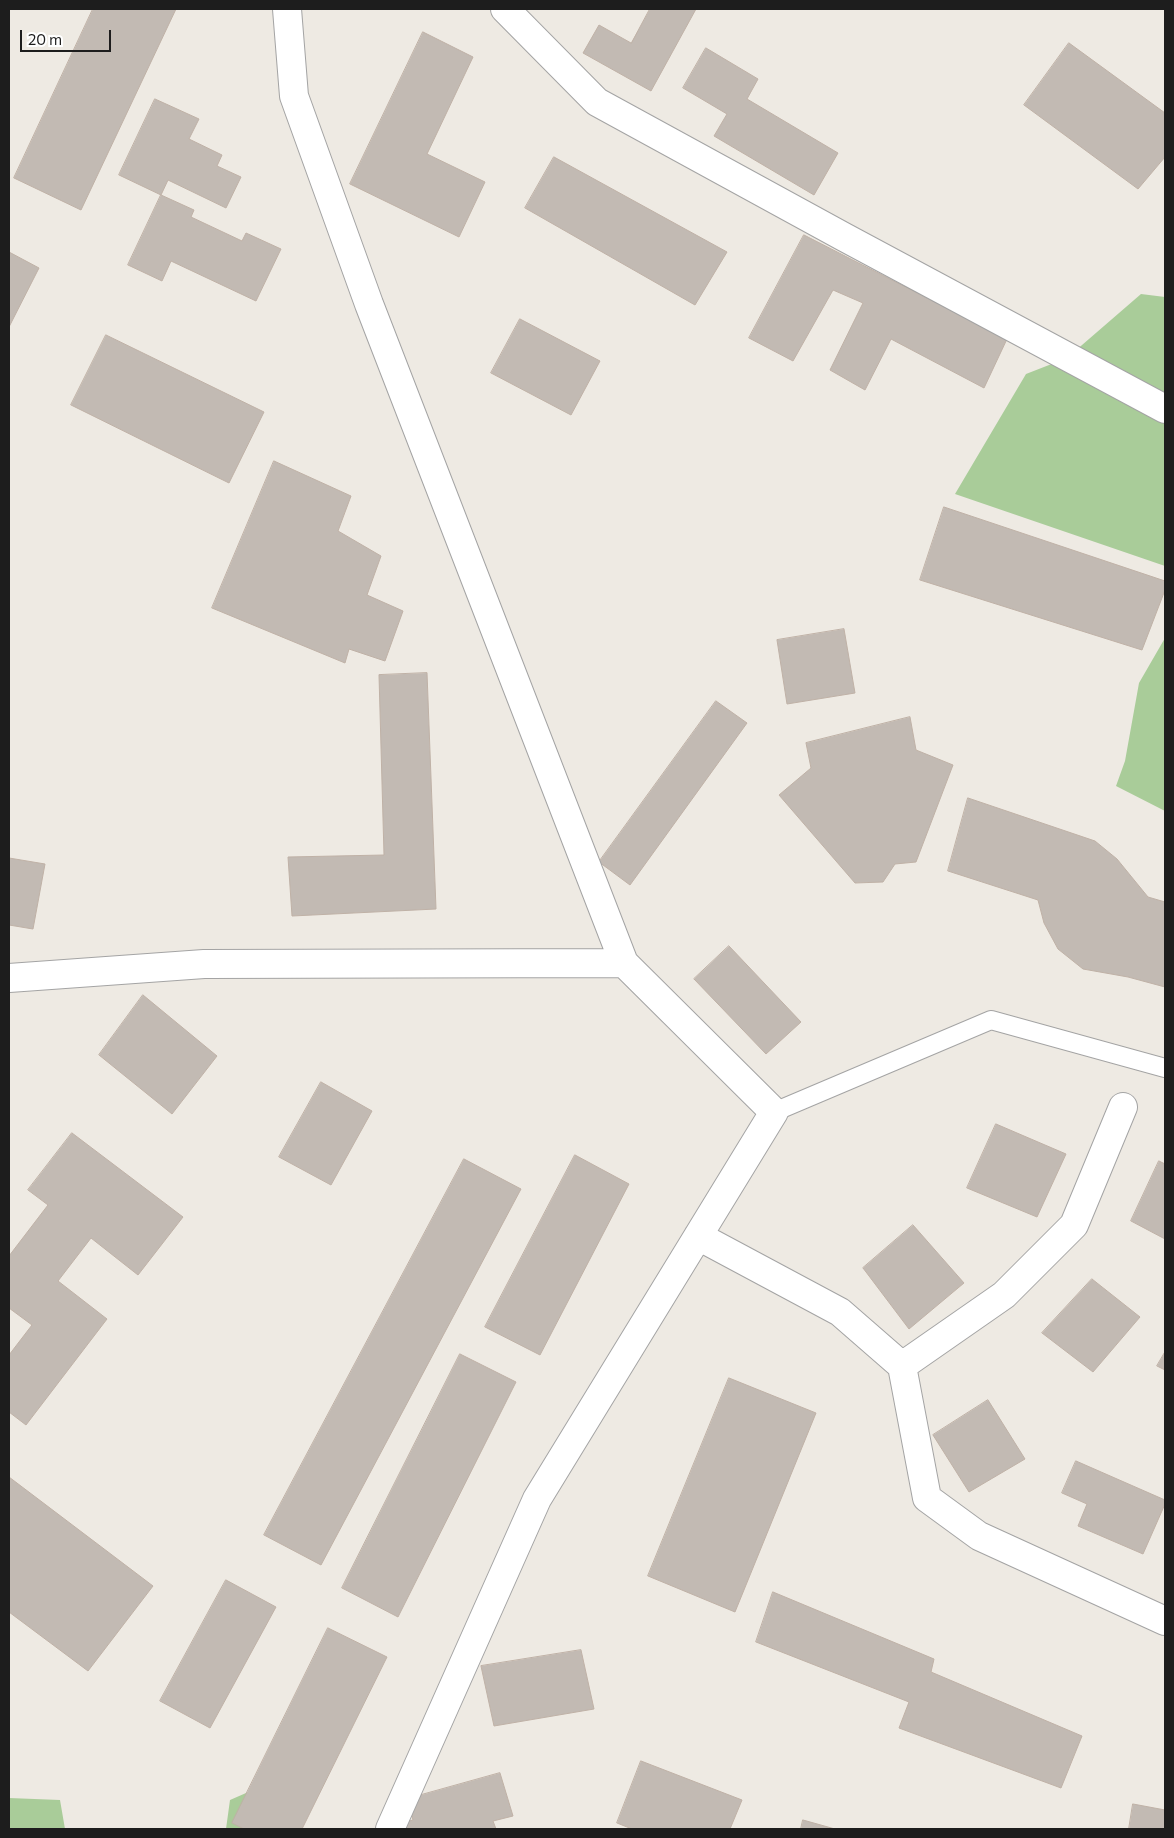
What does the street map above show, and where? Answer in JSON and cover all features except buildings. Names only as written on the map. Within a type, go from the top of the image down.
[{"type":"street","points":[[287,9],[294,96],[369,304],[624,963],[774,1112],[537,1499],[390,1829]]},
{"type":"street","points":[[505,9],[597,102],[1165,409]]},
{"type":"street","points":[[9,978],[204,964],[624,963]]},
{"type":"street","points":[[902,1366],[1004,1295],[1074,1226],[1123,1107]]},
{"type":"street","points":[[698,1236],[840,1312],[902,1366],[927,1498],[979,1536],[1165,1621]]},
{"type":"lane","points":[[774,1112],[991,1020],[1165,1068]]},
{"type":"green space","points":[[1141,294],[1165,297],[1165,566],[955,494],[1026,374],[1067,358]]},
{"type":"green space","points":[[1165,638],[1165,811],[1116,786],[1125,761],[1139,683]]},
{"type":"green space","points":[[285,1776],[274,1829],[226,1829],[230,1800]]},
{"type":"green space","points":[[9,1798],[60,1800],[65,1829],[9,1829]]}]
